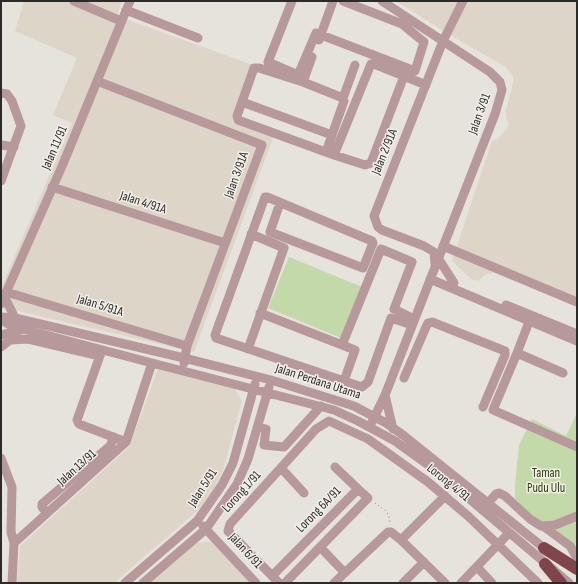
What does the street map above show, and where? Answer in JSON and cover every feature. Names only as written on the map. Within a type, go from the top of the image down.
[{"type":"highway","points":[[544,548],[577,569]]},
{"type":"highway","points":[[545,564],[561,583]]},
{"type":"street","points":[[74,1],[121,21]]},
{"type":"street","name":"Jalan 11/91","points":[[4,297],[97,82],[130,1]]},
{"type":"street","points":[[292,1],[268,62],[298,75],[316,33],[415,71],[424,42],[402,24],[343,1]]},
{"type":"street","points":[[303,82],[333,1]]},
{"type":"street","name":"Jalan 3/91","points":[[369,426],[385,395],[495,114],[502,90],[500,82],[496,77],[382,1]]},
{"type":"street","name":"Jalan 2/91A","points":[[424,246],[382,230],[378,227],[374,216],[443,41],[463,1]]},
{"type":"street","points":[[126,10],[198,38]]},
{"type":"street","points":[[330,153],[370,66],[374,64],[426,85]]},
{"type":"street","points":[[330,153],[332,135],[355,65]]},
{"type":"street","points":[[343,98],[303,82],[259,68],[254,68],[237,116],[238,120],[365,165],[371,163],[404,76]]},
{"type":"street","name":"Jalan 3/91A","points":[[97,82],[262,145],[187,346],[184,358]]},
{"type":"street","points":[[1,93],[7,94],[12,101],[21,126],[1,181]]},
{"type":"street","points":[[242,102],[332,135]]},
{"type":"street","points":[[1,145],[14,147]]},
{"type":"street","name":"Jalan 4/91A","points":[[52,187],[225,243]]},
{"type":"street","points":[[280,203],[270,232],[363,268],[373,243],[372,241],[267,197],[264,198],[215,335],[216,338],[362,387],[368,382],[392,318],[413,322]]},
{"type":"street","points":[[424,246],[437,244],[448,233]]},
{"type":"street","points":[[248,349],[284,248],[251,234]]},
{"type":"street","points":[[424,246],[434,252],[433,273]]},
{"type":"street","points":[[443,246],[577,302]]},
{"type":"street","points":[[342,345],[381,249],[412,262],[394,309],[413,322]]},
{"type":"street","points":[[433,273],[453,285],[529,322],[577,341]]},
{"type":"street","points":[[433,273],[453,285],[577,334]]},
{"type":"street","points":[[433,273],[453,285]]},
{"type":"street","points":[[4,297],[15,318]]},
{"type":"street","name":"Jalan 5/91A","points":[[4,297],[187,346]]},
{"type":"street","points":[[260,313],[356,350],[344,381]]},
{"type":"street","name":"Jalan Perdana Utama","points":[[1,319],[15,318],[184,358],[271,380],[354,406],[374,416],[435,459],[577,576]]},
{"type":"street","name":"Jalan Perdana Utama","points":[[1,319],[12,326],[101,353],[152,363],[321,406],[334,410],[369,426],[394,441],[438,473],[569,583]]},
{"type":"street","points":[[404,378],[428,323],[432,322],[505,351],[505,355],[483,407]]},
{"type":"street","points":[[529,322],[493,410],[577,447]]},
{"type":"street","points":[[1,335],[15,331],[28,330]]},
{"type":"street","points":[[1,347],[10,340],[28,339],[101,353],[77,420],[79,424],[126,442]]},
{"type":"street","points":[[517,353],[563,373]]},
{"type":"street","points":[[184,358],[186,366],[200,375]]},
{"type":"street","name":"Jalan 13/91","points":[[14,543],[126,442],[152,363]]},
{"type":"street","name":"Jalan 5/91","points":[[125,583],[197,521],[222,486],[233,463],[249,403],[258,377]]},
{"type":"street","name":"Jalan 5/91","points":[[143,583],[206,529],[214,520],[237,484],[248,460],[271,380]]},
{"type":"street","points":[[240,385],[248,396],[249,403]]},
{"type":"street","points":[[385,395],[393,429]]},
{"type":"street","points":[[264,406],[276,400],[288,397]]},
{"type":"street","points":[[258,427],[266,429],[264,445],[284,447],[321,406]]},
{"type":"street","name":"Lorong 1/91","points":[[279,583],[228,531],[230,524],[316,429],[329,421]]},
{"type":"street","name":"Lorong 4/91","points":[[329,421],[368,439],[428,482],[498,544],[538,583]]},
{"type":"street","points":[[47,513],[42,507],[42,504],[110,446],[114,437]]},
{"type":"street","points":[[1,458],[12,487],[11,532],[14,543],[12,583]]},
{"type":"street","points":[[335,467],[358,489]]},
{"type":"street","points":[[281,468],[304,493]]},
{"type":"street","points":[[428,482],[438,473]]},
{"type":"street","name":"Lorong 6A/91","points":[[272,576],[358,489],[368,498],[321,548],[285,583]]},
{"type":"street","points":[[488,503],[496,494],[499,493],[505,496],[530,519],[570,546],[577,558]]},
{"type":"street","points":[[401,540],[445,496]]},
{"type":"street","points":[[541,526],[555,525],[577,516]]},
{"type":"street","points":[[193,540],[205,537],[215,538],[212,527],[214,520]]},
{"type":"street","name":"Jalan 6/91","points":[[197,521],[215,538],[256,583]]},
{"type":"street","points":[[334,583],[384,533],[391,532],[445,583]]},
{"type":"street","points":[[461,583],[509,533]]},
{"type":"street","points":[[321,548],[344,572]]},
{"type":"street","points":[[239,564],[250,553]]},
{"type":"street","points":[[403,583],[424,562]]},
{"type":"street","points":[[477,567],[492,583]]},
{"type":"path","points":[[368,498],[386,511],[389,516],[391,532]]},
{"type":"shaded area","points":[[24,1],[122,1],[117,16],[253,65],[232,122],[273,138],[194,352],[1,307],[1,288],[72,123],[53,115],[77,58],[15,31]]},
{"type":"shaded area","points":[[396,1],[577,1],[577,307],[495,273],[486,274],[478,281],[471,279],[452,261],[492,141],[499,138],[509,125],[506,117],[506,109],[513,84],[513,76],[506,67],[453,37]]},
{"type":"shaded area","points":[[158,369],[234,388],[242,401],[223,470],[215,489],[204,505],[114,583],[17,583],[20,546],[129,447]]},
{"type":"shaded area","points":[[213,541],[249,583],[149,583],[196,543]]},
{"type":"green space","points":[[289,257],[362,287],[341,338],[268,308]]},
{"type":"green space","name":"Taman Pudu Ulu","points":[[577,413],[577,550],[553,531],[558,529],[540,522],[523,508],[515,498],[515,485],[519,445],[532,419],[566,436]]}]
